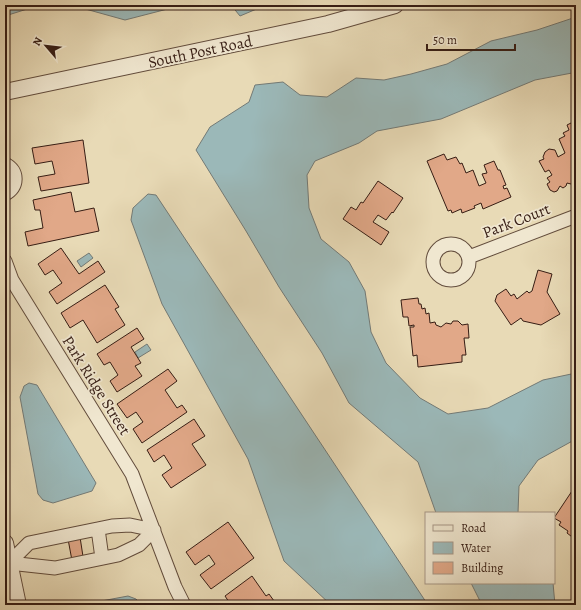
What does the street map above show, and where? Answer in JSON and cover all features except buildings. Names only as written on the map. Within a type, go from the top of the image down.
[{"type":"street","name":"South Post Road","points":[[5,92],[328,24],[395,5]]},
{"type":"street","points":[[5,164],[11,168],[15,177],[13,187],[5,194]]},
{"type":"street","name":"Park Court","points":[[469,257],[576,216]]},
{"type":"street","name":"Park Ridge Street","points":[[5,261],[12,280],[132,474],[175,587],[184,605]]},
{"type":"street","points":[[7,564],[29,543],[112,526],[130,525],[154,530]]},
{"type":"street","points":[[98,529],[102,558]]},
{"type":"street","points":[[7,564],[55,568],[118,555],[139,545],[154,530]]},
{"type":"street","points":[[5,543],[7,564],[18,605]]},
{"type":"water","points":[[5,5],[40,5],[5,16]]},
{"type":"water","points":[[71,5],[183,5],[125,20]]},
{"type":"water","points":[[231,5],[266,5],[240,16]]},
{"type":"water","points":[[576,17],[576,71],[535,80],[441,119],[377,131],[359,143],[315,161],[307,175],[309,208],[321,239],[349,262],[365,291],[371,332],[386,363],[420,398],[448,414],[488,408],[543,380],[576,373],[576,439],[538,460],[519,486],[518,512],[436,512],[418,462],[349,403],[322,353],[279,287],[196,150],[210,127],[249,102],[255,85],[283,82],[300,95],[327,97],[356,78],[384,80],[411,74],[447,64],[491,41],[537,30]]},
{"type":"water","points":[[148,194],[156,195],[428,605],[331,605],[284,561],[248,459],[162,304],[131,220],[133,208]]},
{"type":"water","points":[[89,253],[93,258],[81,267],[77,261]]},
{"type":"water","points":[[147,344],[151,350],[138,358],[135,352]]},
{"type":"water","points":[[29,383],[37,385],[96,483],[92,491],[53,503],[43,500],[38,494],[20,397],[24,386]]},
{"type":"water","points":[[472,584],[553,584],[555,605],[482,605]]},
{"type":"water","points":[[128,596],[136,599],[142,605],[80,605]]}]
